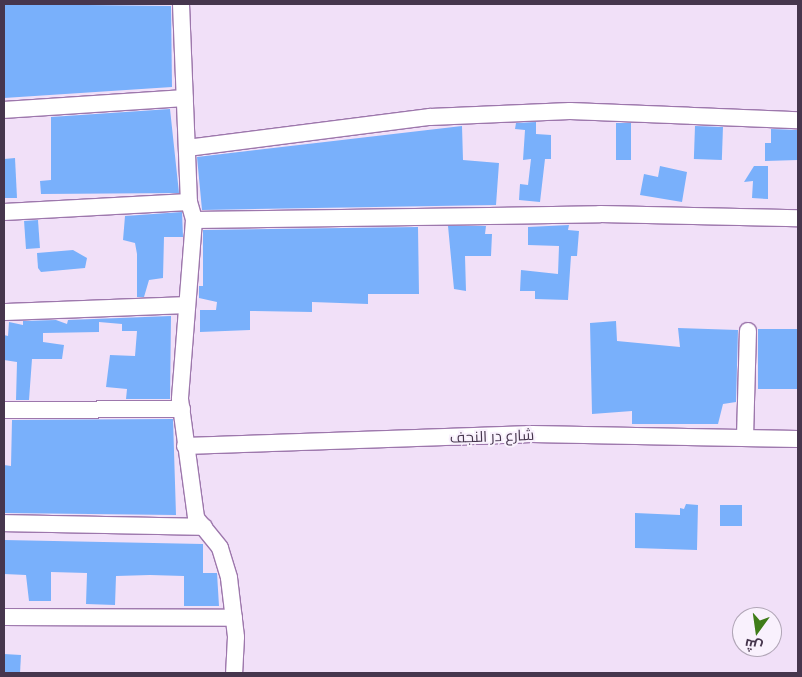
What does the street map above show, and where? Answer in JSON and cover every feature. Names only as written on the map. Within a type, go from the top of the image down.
[{"type":"street","points":[[181,4],[189,202],[194,220],[187,304],[182,409],[196,518],[220,548],[234,618],[234,673]]},
{"type":"street","points":[[4,110],[185,98]]},
{"type":"street","points":[[187,148],[440,116],[570,111],[798,120]]},
{"type":"street","points":[[4,212],[189,202]]},
{"type":"street","points":[[194,220],[600,214],[798,218]]},
{"type":"street","points":[[4,312],[187,304]]},
{"type":"street","points":[[745,437],[748,331]]},
{"type":"street","points":[[4,410],[182,409]]},
{"type":"street","name":"شارع در النجف","points":[[186,446],[532,434],[798,439]]},
{"type":"street","points":[[4,523],[204,528]]},
{"type":"street","points":[[4,618],[234,618]]},
{"type":"building","points":[[4,4],[171,6],[172,87],[4,98]]},
{"type":"building","points":[[170,109],[179,193],[41,194],[40,181],[51,180],[51,117]]},
{"type":"building","points":[[536,122],[536,134],[551,135],[551,159],[545,159],[540,202],[519,200],[520,184],[528,185],[531,159],[523,160],[525,130],[515,129],[516,123]]},
{"type":"building","points":[[616,123],[631,123],[631,160],[616,160]]},
{"type":"building","points":[[462,126],[463,160],[499,163],[496,205],[202,210],[197,157]]},
{"type":"building","points":[[695,126],[723,127],[722,160],[694,159]]},
{"type":"building","points":[[771,129],[798,130],[798,160],[765,161],[765,143],[771,143]]},
{"type":"building","points":[[15,158],[17,198],[4,198],[4,159]]},
{"type":"building","points":[[660,166],[687,172],[682,202],[640,195],[644,174],[658,177]]},
{"type":"building","points":[[754,166],[768,166],[768,199],[752,198],[753,181],[744,182]]},
{"type":"building","points":[[182,212],[183,237],[164,237],[163,278],[149,280],[144,297],[137,297],[137,254],[135,243],[123,240],[125,216]]},
{"type":"building","points":[[38,220],[40,248],[26,249],[24,221]]},
{"type":"building","points":[[569,225],[568,230],[579,231],[577,256],[571,256],[568,300],[535,299],[535,291],[520,291],[521,270],[558,274],[559,246],[528,245],[528,227]]},
{"type":"building","points":[[448,226],[486,226],[485,234],[492,234],[491,256],[465,256],[466,291],[454,289]]},
{"type":"building","points":[[418,227],[419,294],[368,294],[368,304],[312,302],[312,312],[250,311],[250,330],[200,332],[200,310],[216,310],[217,302],[199,298],[199,286],[203,286],[203,230]]},
{"type":"building","points":[[73,250],[87,258],[85,268],[41,272],[38,268],[37,253]]},
{"type":"building","points":[[171,316],[170,399],[126,399],[127,389],[106,387],[110,355],[135,356],[137,331],[122,331],[122,324],[99,322],[99,332],[43,333],[43,342],[64,345],[62,359],[32,359],[29,400],[16,400],[17,362],[4,360],[4,335],[8,336],[9,322],[23,325],[23,321],[56,320],[67,324],[68,320]]},
{"type":"building","points":[[616,321],[617,341],[680,347],[678,328],[738,330],[736,402],[723,404],[718,424],[632,424],[632,411],[592,414],[590,323]]},
{"type":"building","points":[[758,329],[798,329],[798,389],[758,389]]},
{"type":"building","points":[[173,419],[176,515],[4,513],[4,465],[11,466],[12,420]]},
{"type":"building","points":[[686,504],[698,505],[697,550],[635,548],[635,513],[680,515],[680,508],[684,509]]},
{"type":"building","points":[[720,505],[742,505],[742,526],[720,526]]},
{"type":"building","points":[[4,540],[203,544],[203,573],[217,573],[219,606],[184,606],[184,576],[150,575],[116,576],[115,605],[86,604],[87,573],[51,572],[51,601],[29,601],[26,575],[4,574]]},
{"type":"building","points":[[4,654],[21,655],[20,673],[4,673]]}]
